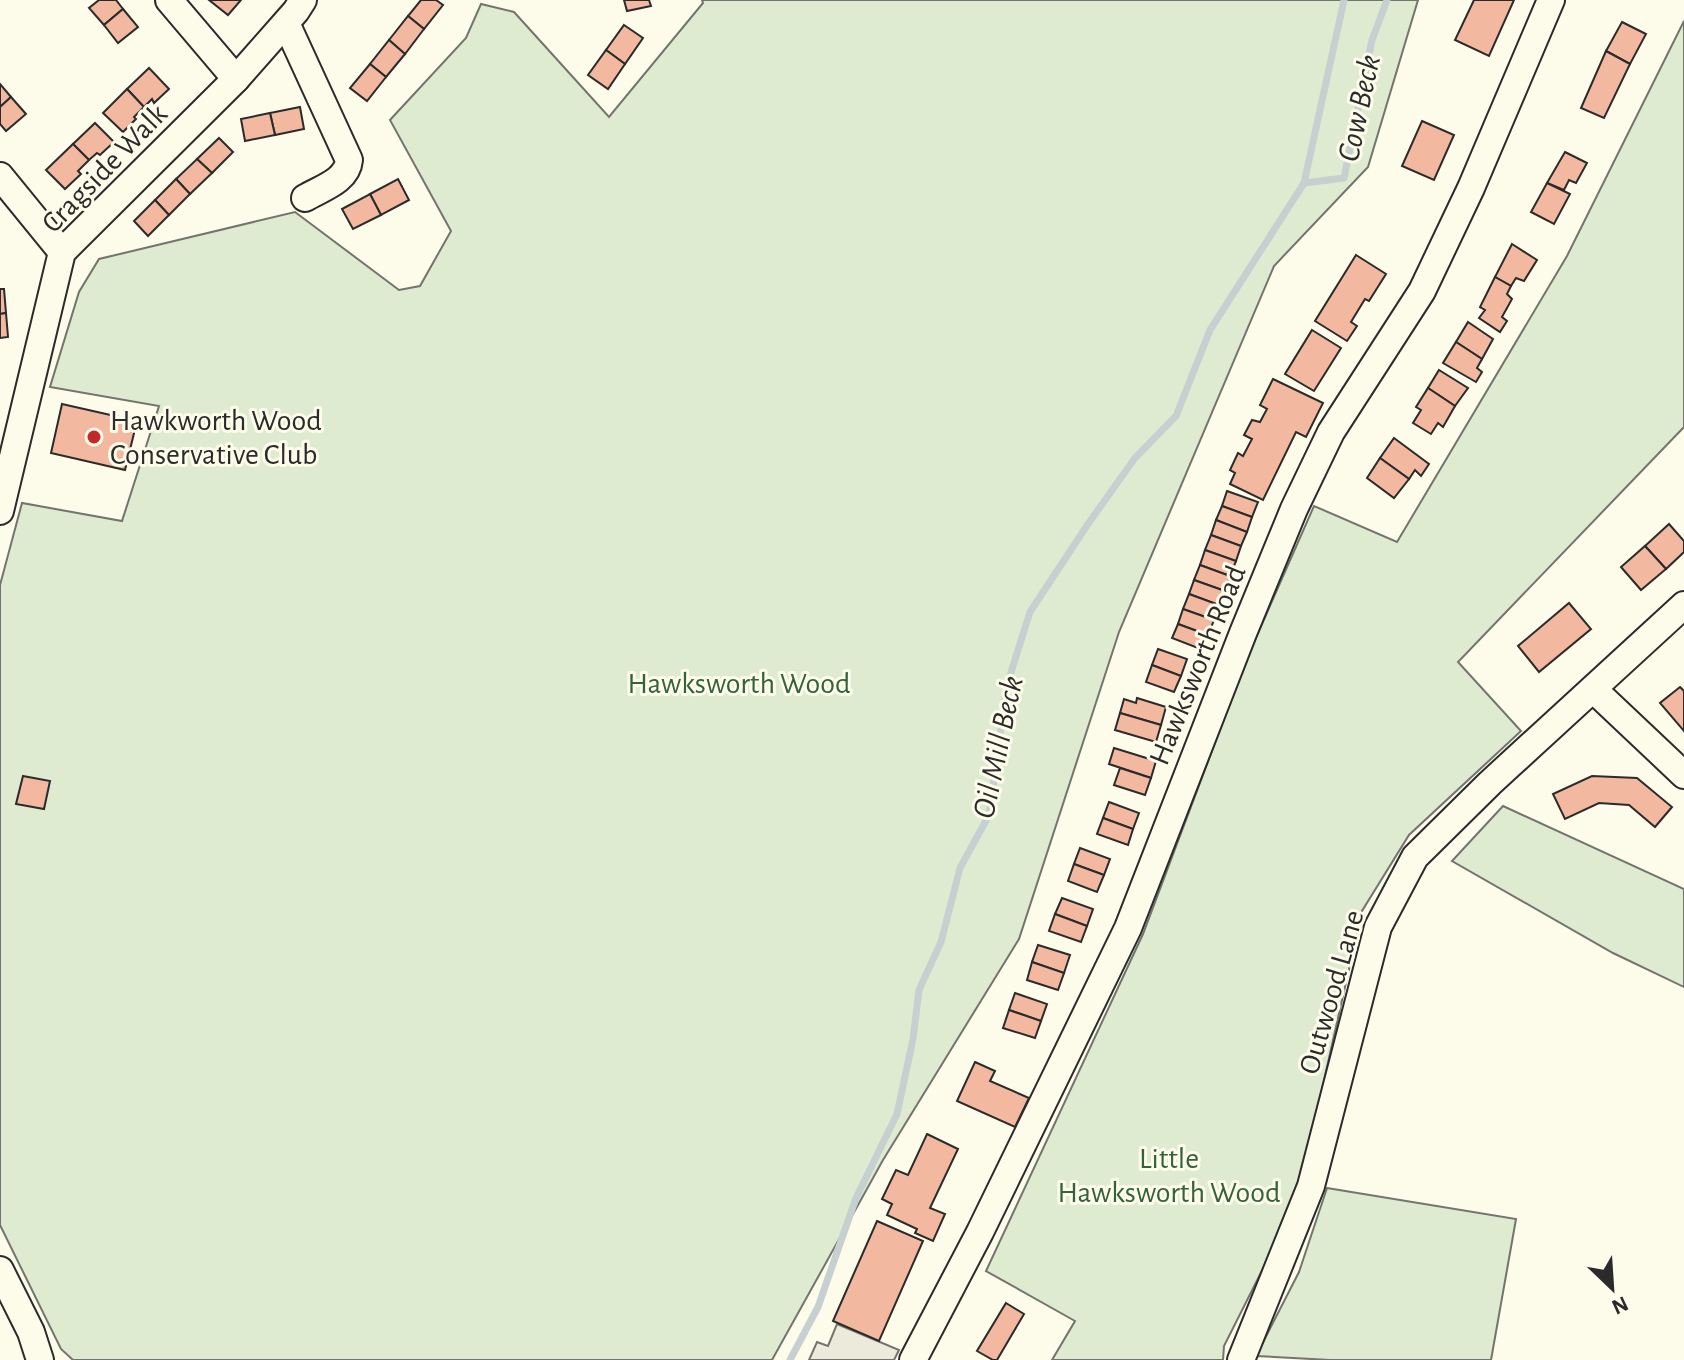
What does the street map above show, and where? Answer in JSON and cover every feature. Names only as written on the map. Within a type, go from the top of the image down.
[{"type":"street","points":[[169,0],[236,79]]},
{"type":"street","name":"Cragside Walk","points":[[0,511],[62,252],[236,79],[303,0]]},
{"type":"street","name":"Hawksworth Road","points":[[913,1360],[980,1232],[1128,928],[1294,509],[1331,432],[1422,291],[1471,188],[1551,0]]},
{"type":"street","points":[[286,23],[349,160],[348,170],[339,179],[305,198]]},
{"type":"street","points":[[0,176],[62,252]]},
{"type":"street","name":"Outwood Lane","points":[[1241,1360],[1311,1186],[1378,927],[1415,857],[1490,783],[1684,605]]},
{"type":"street","points":[[1593,689],[1684,775]]},
{"type":"street","points":[[0,1270],[31,1332],[40,1360]]},
{"type":"green space","name":"Hawksworth Wood","points":[[702,0],[1418,0],[1368,167],[1274,266],[1119,632],[1019,939],[883,1160],[772,1360],[73,1360],[61,1349],[0,1225],[0,585],[22,503],[122,521],[159,406],[50,387],[79,292],[99,259],[295,212],[399,290],[420,286],[451,231],[390,120],[466,38],[481,4],[514,12],[609,117],[703,3]]},
{"type":"green space","name":"Little Hawksworth Wood","points":[[1684,21],[1684,427],[1458,662],[1521,731],[1409,835],[1362,911],[1297,1201],[1224,1346],[1223,1360],[1052,1360],[1075,1321],[986,1271],[1143,934],[1247,658],[1314,506],[1397,542],[1567,256]]},
{"type":"green space","points":[[1503,806],[1684,889],[1684,987],[1613,953],[1452,861]]},
{"type":"green space","points":[[1327,1188],[1516,1219],[1491,1360],[1330,1360],[1256,1356],[1299,1272]]},
{"type":"shaded area","points":[[837,1324],[899,1350],[894,1360],[809,1360],[817,1342],[828,1346]]},
{"type":"building","points":[[99,0],[116,0],[123,9],[104,25],[89,8]]},
{"type":"building","points":[[209,0],[241,0],[228,15]]},
{"type":"building","points":[[421,0],[436,0],[443,5],[424,29],[408,16]]},
{"type":"building","points":[[624,0],[649,0],[651,6],[627,11]]},
{"type":"building","points":[[1474,0],[1514,0],[1489,56],[1455,40]]},
{"type":"building","points":[[123,9],[138,27],[118,43],[104,25]]},
{"type":"building","points":[[408,16],[424,29],[405,54],[389,40]]},
{"type":"building","points":[[1622,22],[1646,34],[1630,64],[1606,51]]},
{"type":"building","points":[[624,25],[643,38],[625,64],[606,50]]},
{"type":"building","points":[[389,40],[405,54],[386,77],[370,64]]},
{"type":"building","points":[[606,50],[625,64],[608,89],[588,75]]},
{"type":"building","points":[[1606,51],[1630,64],[1604,118],[1581,108]]},
{"type":"building","points":[[370,64],[386,77],[367,101],[350,88]]},
{"type":"building","points":[[149,68],[169,89],[154,103],[152,99],[144,107],[127,89]]},
{"type":"building","points":[[0,84],[11,97],[0,107]]},
{"type":"building","points":[[127,89],[144,107],[123,132],[103,113]]},
{"type":"building","points":[[11,97],[26,114],[6,131],[0,124],[0,107]]},
{"type":"building","points":[[300,107],[304,129],[275,135],[270,113]]},
{"type":"building","points":[[270,113],[275,135],[245,141],[241,119]]},
{"type":"building","points":[[1422,121],[1454,135],[1434,180],[1402,166]]},
{"type":"building","points":[[95,123],[114,142],[89,160],[73,144]]},
{"type":"building","points":[[219,138],[233,152],[212,173],[197,159]]},
{"type":"building","points":[[73,144],[89,160],[78,171],[81,174],[65,189],[46,170]]},
{"type":"building","points":[[1565,152],[1587,163],[1576,183],[1569,180],[1564,190],[1547,183]]},
{"type":"building","points":[[197,159],[212,173],[190,194],[176,179]]},
{"type":"building","points":[[176,179],[190,194],[169,215],[155,200]]},
{"type":"building","points":[[398,179],[409,200],[381,215],[370,194]]},
{"type":"building","points":[[1547,183],[1570,194],[1554,224],[1531,212]]},
{"type":"building","points":[[370,194],[381,215],[353,229],[342,209]]},
{"type":"building","points":[[155,200],[169,215],[148,236],[134,221]]},
{"type":"building","points":[[1512,244],[1537,260],[1524,281],[1516,278],[1511,286],[1495,277]]},
{"type":"building","points":[[1356,255],[1386,274],[1351,322],[1357,326],[1347,341],[1315,321]]},
{"type":"building","points":[[1495,277],[1511,286],[1507,294],[1512,299],[1502,317],[1507,321],[1500,332],[1479,318],[1485,310],[1480,307]]},
{"type":"building","points":[[0,289],[4,289],[6,313],[0,314]]},
{"type":"building","points":[[6,313],[8,337],[0,338],[0,314]]},
{"type":"building","points":[[1468,322],[1493,339],[1482,359],[1456,342]]},
{"type":"building","points":[[1312,330],[1341,348],[1314,391],[1285,374]]},
{"type":"building","points":[[1456,342],[1482,359],[1477,368],[1482,372],[1476,382],[1443,363]]},
{"type":"building","points":[[1439,370],[1468,388],[1455,406],[1428,388]]},
{"type":"building","points":[[1273,379],[1323,403],[1306,437],[1296,432],[1263,500],[1230,484],[1235,473],[1230,470],[1238,453],[1243,456],[1252,439],[1244,435],[1252,420],[1260,422],[1267,409],[1260,405]]},
{"type":"building","points":[[1428,388],[1455,406],[1443,427],[1438,423],[1431,434],[1413,423],[1421,410],[1416,407]]},
{"type":"building","name":"Hawkworth Wood Conservative Club","points":[[62,404],[137,421],[125,470],[51,453]]},
{"type":"building","points":[[1394,438],[1429,464],[1421,476],[1415,470],[1409,479],[1380,458]]},
{"type":"building","points":[[1380,458],[1409,479],[1394,498],[1367,478]]},
{"type":"building","points":[[1227,491],[1258,502],[1252,517],[1222,506]]},
{"type":"building","points":[[1222,506],[1252,517],[1247,532],[1216,520]]},
{"type":"building","points":[[1216,520],[1247,532],[1241,546],[1211,535]]},
{"type":"building","points":[[1669,524],[1684,541],[1684,552],[1666,569],[1645,546]]},
{"type":"building","points":[[1211,535],[1241,546],[1236,561],[1205,550]]},
{"type":"building","points":[[1645,546],[1666,569],[1641,590],[1621,567]]},
{"type":"building","points":[[1205,550],[1236,561],[1230,576],[1200,565]]},
{"type":"building","points":[[1200,565],[1230,576],[1225,591],[1194,580]]},
{"type":"building","points":[[1194,580],[1225,591],[1219,605],[1189,594]]},
{"type":"building","points":[[1189,594],[1219,605],[1214,620],[1183,609]]},
{"type":"building","points":[[1569,603],[1591,629],[1539,672],[1518,646]]},
{"type":"building","points":[[1183,609],[1214,620],[1208,635],[1178,624]]},
{"type":"building","points":[[1178,624],[1208,635],[1203,650],[1172,638]]},
{"type":"building","points":[[1158,649],[1187,659],[1181,676],[1152,665]]},
{"type":"building","points":[[1152,665],[1181,676],[1174,692],[1146,682]]},
{"type":"building","points":[[1680,687],[1684,691],[1684,731],[1660,703]]},
{"type":"building","points":[[1137,698],[1166,707],[1161,725],[1120,713],[1124,699],[1136,703]]},
{"type":"building","points":[[1120,713],[1161,725],[1156,742],[1115,730]]},
{"type":"building","points":[[1114,748],[1156,761],[1151,778],[1109,764]]},
{"type":"building","points":[[1120,768],[1151,778],[1145,795],[1114,785]]},
{"type":"building","points":[[23,776],[50,781],[44,809],[16,804]]},
{"type":"building","points":[[1592,776],[1637,778],[1672,807],[1655,827],[1629,805],[1599,803],[1565,819],[1553,794]]},
{"type":"building","points":[[1109,802],[1139,813],[1133,829],[1103,818]]},
{"type":"building","points":[[1103,818],[1133,829],[1128,845],[1097,834]]},
{"type":"building","points":[[1080,848],[1110,859],[1104,875],[1074,864]]},
{"type":"building","points":[[1074,864],[1104,875],[1097,892],[1068,881]]},
{"type":"building","points":[[1062,898],[1093,909],[1087,926],[1055,914]]},
{"type":"building","points":[[1055,914],[1087,926],[1081,942],[1049,931]]},
{"type":"building","points":[[1038,945],[1070,955],[1064,973],[1032,962]]},
{"type":"building","points":[[1032,962],[1064,973],[1058,990],[1027,980]]},
{"type":"building","points":[[1015,993],[1047,1004],[1041,1021],[1009,1010]]},
{"type":"building","points":[[1009,1010],[1041,1021],[1035,1038],[1003,1028]]},
{"type":"building","points":[[975,1062],[995,1071],[990,1081],[1029,1098],[1015,1127],[957,1101]]},
{"type":"building","points":[[927,1134],[958,1149],[930,1208],[945,1214],[933,1241],[915,1233],[917,1229],[887,1215],[892,1204],[882,1199],[896,1170],[908,1175]]},
{"type":"building","points":[[877,1221],[923,1241],[879,1341],[833,1321]]},
{"type":"building","points":[[1006,1303],[1024,1314],[997,1360],[993,1360],[977,1351]]},
{"type":"waterway","name":"Oil Mill Beck","points":[[790,1360],[818,1307],[856,1198],[897,1114],[913,1039],[919,990],[941,942],[960,868],[989,815],[1007,685],[1030,612],[1135,458],[1176,416],[1210,330],[1304,183],[1344,0]]},
{"type":"waterway","name":"Cow Beck","points":[[1304,183],[1344,178],[1372,40],[1387,0]]},
{"type":"place","name":"Hawkworth Wood Conservative Club","points":[[94,437]]}]
